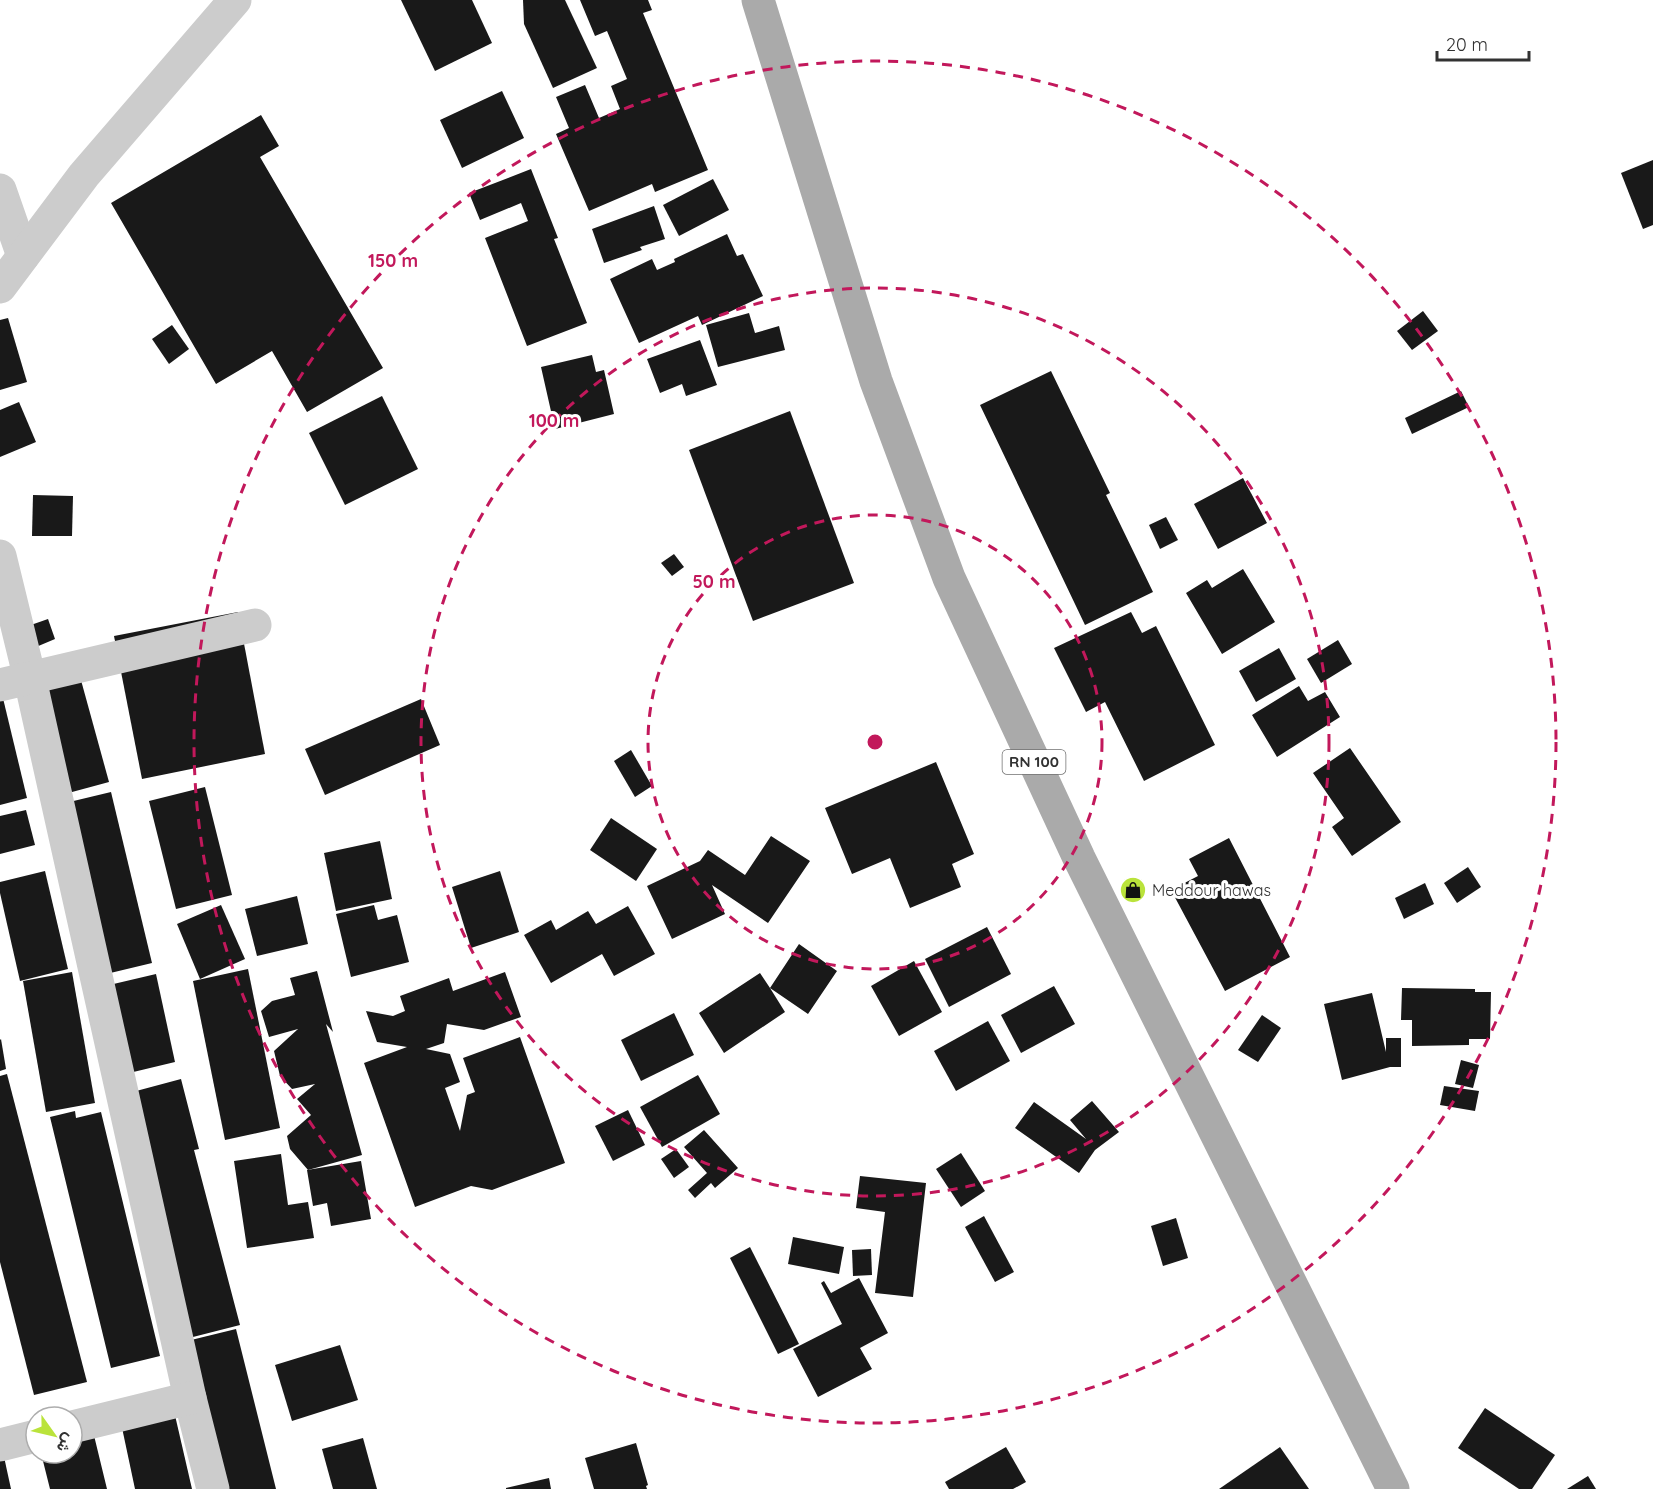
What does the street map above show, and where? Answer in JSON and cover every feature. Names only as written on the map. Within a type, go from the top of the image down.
[{"type":"main road","name":"RN 100","points":[[758,0],[876,381],[949,578],[1079,858],[1393,1489]]},
{"type":"street","points":[[0,287],[84,175],[235,0]]},
{"type":"street","points":[[0,190],[23,256]]},
{"type":"street","points":[[0,556],[15,682],[213,1489]]},
{"type":"street","points":[[15,682],[255,625]]},
{"type":"street","points":[[84,1424],[190,1398]]},
{"type":"street","points":[[0,1445],[24,1439]]},
{"type":"building","points":[[401,0],[472,0],[492,43],[435,71]]},
{"type":"building","points":[[523,0],[565,0],[597,68],[553,88],[524,24]]},
{"type":"building","points":[[580,0],[648,0],[652,10],[643,13],[708,170],[655,192],[652,184],[589,211],[556,134],[569,128],[556,97],[585,85],[599,118],[620,109],[611,86],[627,79],[607,31],[595,36]]},
{"type":"building","points":[[502,91],[524,138],[462,168],[440,120]]},
{"type":"building","points":[[261,115],[279,146],[260,157],[383,368],[307,412],[272,351],[216,384],[111,203]]},
{"type":"building","points":[[1653,160],[1653,225],[1643,229],[1621,173]]},
{"type":"building","points":[[531,169],[558,238],[554,239],[587,323],[527,346],[485,238],[528,221],[521,203],[480,220],[469,193]]},
{"type":"building","points":[[713,179],[729,210],[679,236],[663,205]]},
{"type":"building","points":[[654,206],[665,239],[640,247],[642,250],[604,263],[592,229]]},
{"type":"building","points":[[727,234],[737,256],[743,254],[763,296],[702,325],[698,316],[639,343],[610,279],[652,259],[657,270],[675,262],[674,259]]},
{"type":"building","points":[[1423,311],[1438,331],[1412,350],[1397,331]]},
{"type":"building","points":[[749,313],[755,333],[779,326],[785,350],[718,367],[706,325]]},
{"type":"building","points":[[8,318],[27,382],[0,390],[0,320]]},
{"type":"building","points":[[172,325],[189,349],[169,364],[152,339]]},
{"type":"building","points":[[700,340],[717,385],[686,396],[682,384],[660,393],[647,359]]},
{"type":"building","points":[[592,355],[596,372],[604,370],[614,414],[555,429],[541,367]]},
{"type":"building","points":[[1051,371],[1110,493],[1106,495],[1153,592],[1085,625],[980,405]]},
{"type":"building","points":[[1461,391],[1469,407],[1412,434],[1405,418]]},
{"type":"building","points":[[382,396],[418,469],[345,505],[309,433]]},
{"type":"building","points":[[19,402],[36,442],[0,457],[0,410]]},
{"type":"building","points":[[790,411],[854,583],[753,621],[689,450]]},
{"type":"building","points":[[1243,478],[1267,523],[1218,549],[1194,504]]},
{"type":"building","points":[[33,495],[73,496],[72,536],[32,536]]},
{"type":"building","points":[[1166,517],[1178,540],[1160,549],[1149,525]]},
{"type":"building","points":[[674,554],[684,567],[672,576],[661,563]]},
{"type":"building","points":[[1243,569],[1275,622],[1222,654],[1186,593],[1207,580],[1212,588]]},
{"type":"building","points":[[238,612],[265,754],[142,779],[114,636]]},
{"type":"building","points":[[1131,612],[1142,633],[1156,626],[1215,745],[1144,781],[1105,702],[1086,712],[1054,648]]},
{"type":"building","points":[[48,619],[55,639],[36,647],[28,626]]},
{"type":"building","points":[[1338,640],[1352,664],[1321,683],[1307,659]]},
{"type":"building","points":[[1279,648],[1296,679],[1256,702],[1239,671]]},
{"type":"building","points":[[76,662],[109,782],[61,795],[28,676]]},
{"type":"building","points":[[1299,686],[1308,701],[1325,692],[1340,717],[1277,757],[1252,715]]},
{"type":"building","points":[[0,691],[27,798],[0,805]]},
{"type":"building","points":[[421,699],[440,745],[325,795],[305,749]]},
{"type":"building","points":[[1350,748],[1401,822],[1352,856],[1332,827],[1344,818],[1313,773]]},
{"type":"building","points":[[631,750],[652,786],[635,797],[614,761]]},
{"type":"building","points":[[936,762],[974,854],[952,864],[961,887],[910,908],[890,858],[852,874],[825,808]]},
{"type":"building","points":[[205,787],[232,895],[176,909],[149,801]]},
{"type":"building","points":[[111,792],[152,963],[102,975],[61,804]]},
{"type":"building","points":[[26,810],[35,845],[0,854],[0,816]]},
{"type":"building","points":[[611,818],[657,849],[636,881],[590,850]]},
{"type":"building","points":[[771,836],[810,861],[768,923],[712,885],[725,914],[672,939],[647,886],[700,861],[708,850],[745,875]]},
{"type":"building","points":[[1229,838],[1290,957],[1225,991],[1171,890],[1198,876],[1189,859]]},
{"type":"building","points":[[380,841],[392,899],[336,911],[324,853]]},
{"type":"building","points":[[1468,867],[1481,887],[1457,903],[1444,883]]},
{"type":"building","points":[[45,871],[68,969],[20,981],[0,893],[0,882]]},
{"type":"building","points":[[500,871],[519,932],[471,948],[452,887]]},
{"type":"building","points":[[1425,883],[1434,904],[1404,919],[1395,898]]},
{"type":"building","points":[[297,896],[308,944],[257,956],[245,909]]},
{"type":"building","points":[[221,905],[245,959],[200,979],[177,924]]},
{"type":"building","points":[[374,905],[378,920],[397,915],[409,962],[351,977],[336,914]]},
{"type":"building","points":[[628,906],[655,954],[614,976],[602,954],[551,983],[524,935],[551,920],[556,930],[588,911],[596,924]]},
{"type":"building","points":[[987,927],[1011,974],[949,1007],[925,959]]},
{"type":"building","points":[[799,944],[837,971],[808,1014],[770,988]]},
{"type":"building","points":[[914,961],[942,1012],[899,1036],[871,986]]},
{"type":"building","points":[[248,969],[280,1128],[225,1140],[193,981]]},
{"type":"building","points":[[317,971],[333,1032],[326,1024],[362,1155],[308,1170],[290,1149],[287,1136],[311,1115],[297,1099],[315,1084],[292,1089],[280,1076],[274,1051],[298,1029],[269,1037],[261,1011],[272,1001],[295,995],[290,978]]},
{"type":"building","points":[[72,972],[95,1103],[46,1112],[23,981]]},
{"type":"building","points":[[505,972],[521,1017],[484,1030],[447,1024],[444,1043],[426,1049],[450,1054],[460,1082],[445,1088],[460,1131],[467,1095],[475,1092],[463,1058],[520,1037],[565,1163],[492,1190],[471,1186],[415,1207],[364,1063],[407,1047],[377,1042],[366,1011],[393,1016],[405,1011],[400,996],[449,978],[453,991]]},
{"type":"building","points":[[760,973],[785,1012],[724,1053],[699,1013]]},
{"type":"building","points":[[156,974],[175,1062],[125,1074],[105,986]]},
{"type":"building","points":[[1054,986],[1075,1024],[1021,1053],[1001,1015]]},
{"type":"building","points":[[1402,988],[1475,989],[1475,992],[1491,992],[1490,1039],[1469,1039],[1469,1045],[1412,1046],[1412,1020],[1401,1020]]},
{"type":"building","points":[[1372,993],[1386,1052],[1386,1038],[1401,1038],[1401,1067],[1390,1067],[1342,1080],[1324,1004]]},
{"type":"building","points":[[674,1013],[694,1055],[641,1081],[621,1040]]},
{"type":"building","points":[[1262,1015],[1281,1028],[1258,1062],[1238,1050]]},
{"type":"building","points":[[988,1021],[1010,1061],[956,1091],[934,1051]]},
{"type":"building","points":[[0,1040],[6,1069],[0,1071]]},
{"type":"building","points":[[1461,1060],[1479,1065],[1473,1088],[1455,1084]]},
{"type":"building","points":[[7,1074],[87,1382],[34,1395],[0,1262],[0,1076]]},
{"type":"building","points":[[698,1075],[720,1114],[662,1147],[640,1107]]},
{"type":"building","points":[[181,1079],[199,1149],[194,1150],[240,1325],[189,1338],[125,1094]]},
{"type":"building","points":[[1444,1086],[1479,1091],[1475,1111],[1440,1105]]},
{"type":"building","points":[[1092,1101],[1119,1132],[1095,1150],[1079,1173],[1015,1128],[1034,1102],[1086,1139],[1070,1120]]},
{"type":"building","points":[[628,1110],[645,1145],[613,1161],[595,1126]]},
{"type":"building","points":[[75,1111],[76,1118],[101,1112],[160,1356],[111,1368],[50,1117]]},
{"type":"building","points":[[704,1130],[738,1168],[715,1188],[711,1183],[695,1198],[688,1190],[707,1173],[684,1147]]},
{"type":"building","points":[[676,1149],[689,1167],[674,1178],[661,1159]]},
{"type":"building","points":[[961,1153],[985,1191],[961,1207],[936,1169]]},
{"type":"building","points":[[281,1154],[288,1205],[308,1202],[314,1238],[247,1248],[234,1161]]},
{"type":"building","points":[[361,1161],[371,1219],[331,1226],[327,1203],[313,1206],[307,1170]]},
{"type":"building","points":[[860,1176],[926,1183],[913,1297],[875,1293],[885,1212],[856,1208]]},
{"type":"building","points":[[984,1216],[1014,1272],[995,1282],[965,1227]]},
{"type":"building","points":[[1176,1218],[1188,1258],[1163,1266],[1151,1226]]},
{"type":"building","points":[[793,1237],[844,1247],[839,1274],[788,1264]]},
{"type":"building","points":[[750,1247],[799,1344],[778,1354],[730,1258]]},
{"type":"building","points":[[871,1249],[872,1275],[853,1276],[852,1250]]},
{"type":"building","points":[[859,1278],[888,1333],[860,1348],[872,1369],[818,1397],[793,1349],[842,1324],[821,1283],[824,1281],[831,1293]]},
{"type":"building","points":[[236,1329],[276,1489],[219,1489],[183,1342]]},
{"type":"building","points":[[340,1345],[358,1400],[292,1421],[275,1365]]},
{"type":"building","points":[[1485,1408],[1555,1455],[1532,1489],[1519,1489],[1458,1448]]},
{"type":"building","points":[[174,1411],[192,1489],[135,1489],[121,1423]]},
{"type":"building","points":[[90,1419],[107,1489],[50,1489],[44,1465],[84,1465],[84,1420]]},
{"type":"building","points":[[363,1438],[377,1489],[333,1489],[322,1449]]},
{"type":"building","points":[[1,1443],[11,1489],[0,1489]]},
{"type":"building","points":[[636,1443],[648,1485],[647,1489],[594,1489],[585,1458]]},
{"type":"building","points":[[1006,1447],[1026,1482],[1013,1489],[949,1489],[945,1482]]},
{"type":"building","points":[[1280,1447],[1309,1489],[1219,1489]]},
{"type":"building","points":[[1588,1476],[1596,1489],[1567,1489]]},
{"type":"building","points":[[549,1478],[551,1489],[506,1489],[506,1488]]},
{"type":"place","name":"Meddour hawas","points":[[1133,890]]}]
